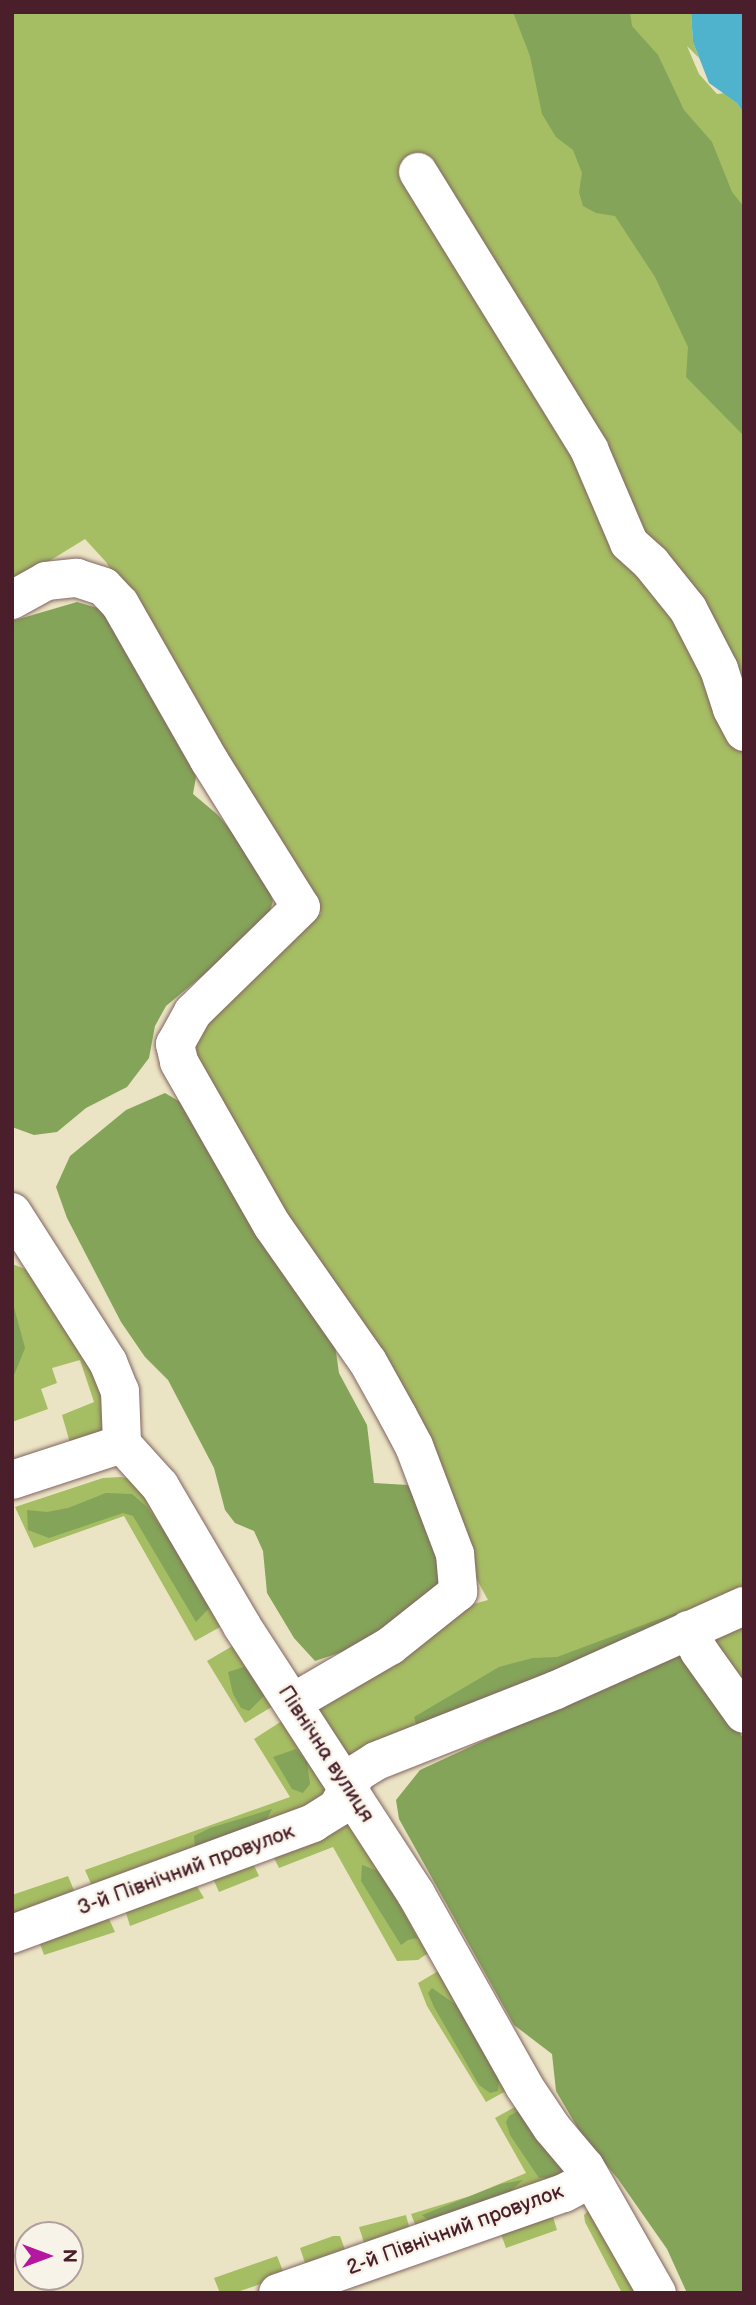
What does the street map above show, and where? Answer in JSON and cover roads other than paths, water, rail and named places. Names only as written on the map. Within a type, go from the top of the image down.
[{"type":"street","points":[[418,172],[589,449],[629,543],[651,563],[688,609],[719,669],[732,709],[744,732]]},
{"type":"street","points":[[12,600],[46,581],[77,578],[104,587],[120,604],[209,760],[301,907],[193,1012],[175,1044],[179,1062],[272,1225],[368,1362],[409,1436],[455,1554],[458,1592],[390,1646],[292,1703]]},
{"type":"street","points":[[12,1212],[108,1362],[120,1391],[122,1444],[12,1480]]},
{"type":"street","name":"Північна вулиця","points":[[122,1444],[160,1486],[242,1626],[416,1894],[524,2086],[590,2179],[657,2293]]},
{"type":"street","name":"3-й Північний провулок","points":[[12,1934],[313,1823],[337,1808],[358,1773],[376,1761],[556,1690],[744,1606]]},
{"type":"street","points":[[688,1630],[699,1651],[744,1714]]},
{"type":"street","name":"2-й Північний провулок","points":[[278,2293],[564,2193],[590,2179]]},
{"type":"water","points":[[691,12],[744,12],[744,114],[737,103],[709,83],[693,42]]}]
